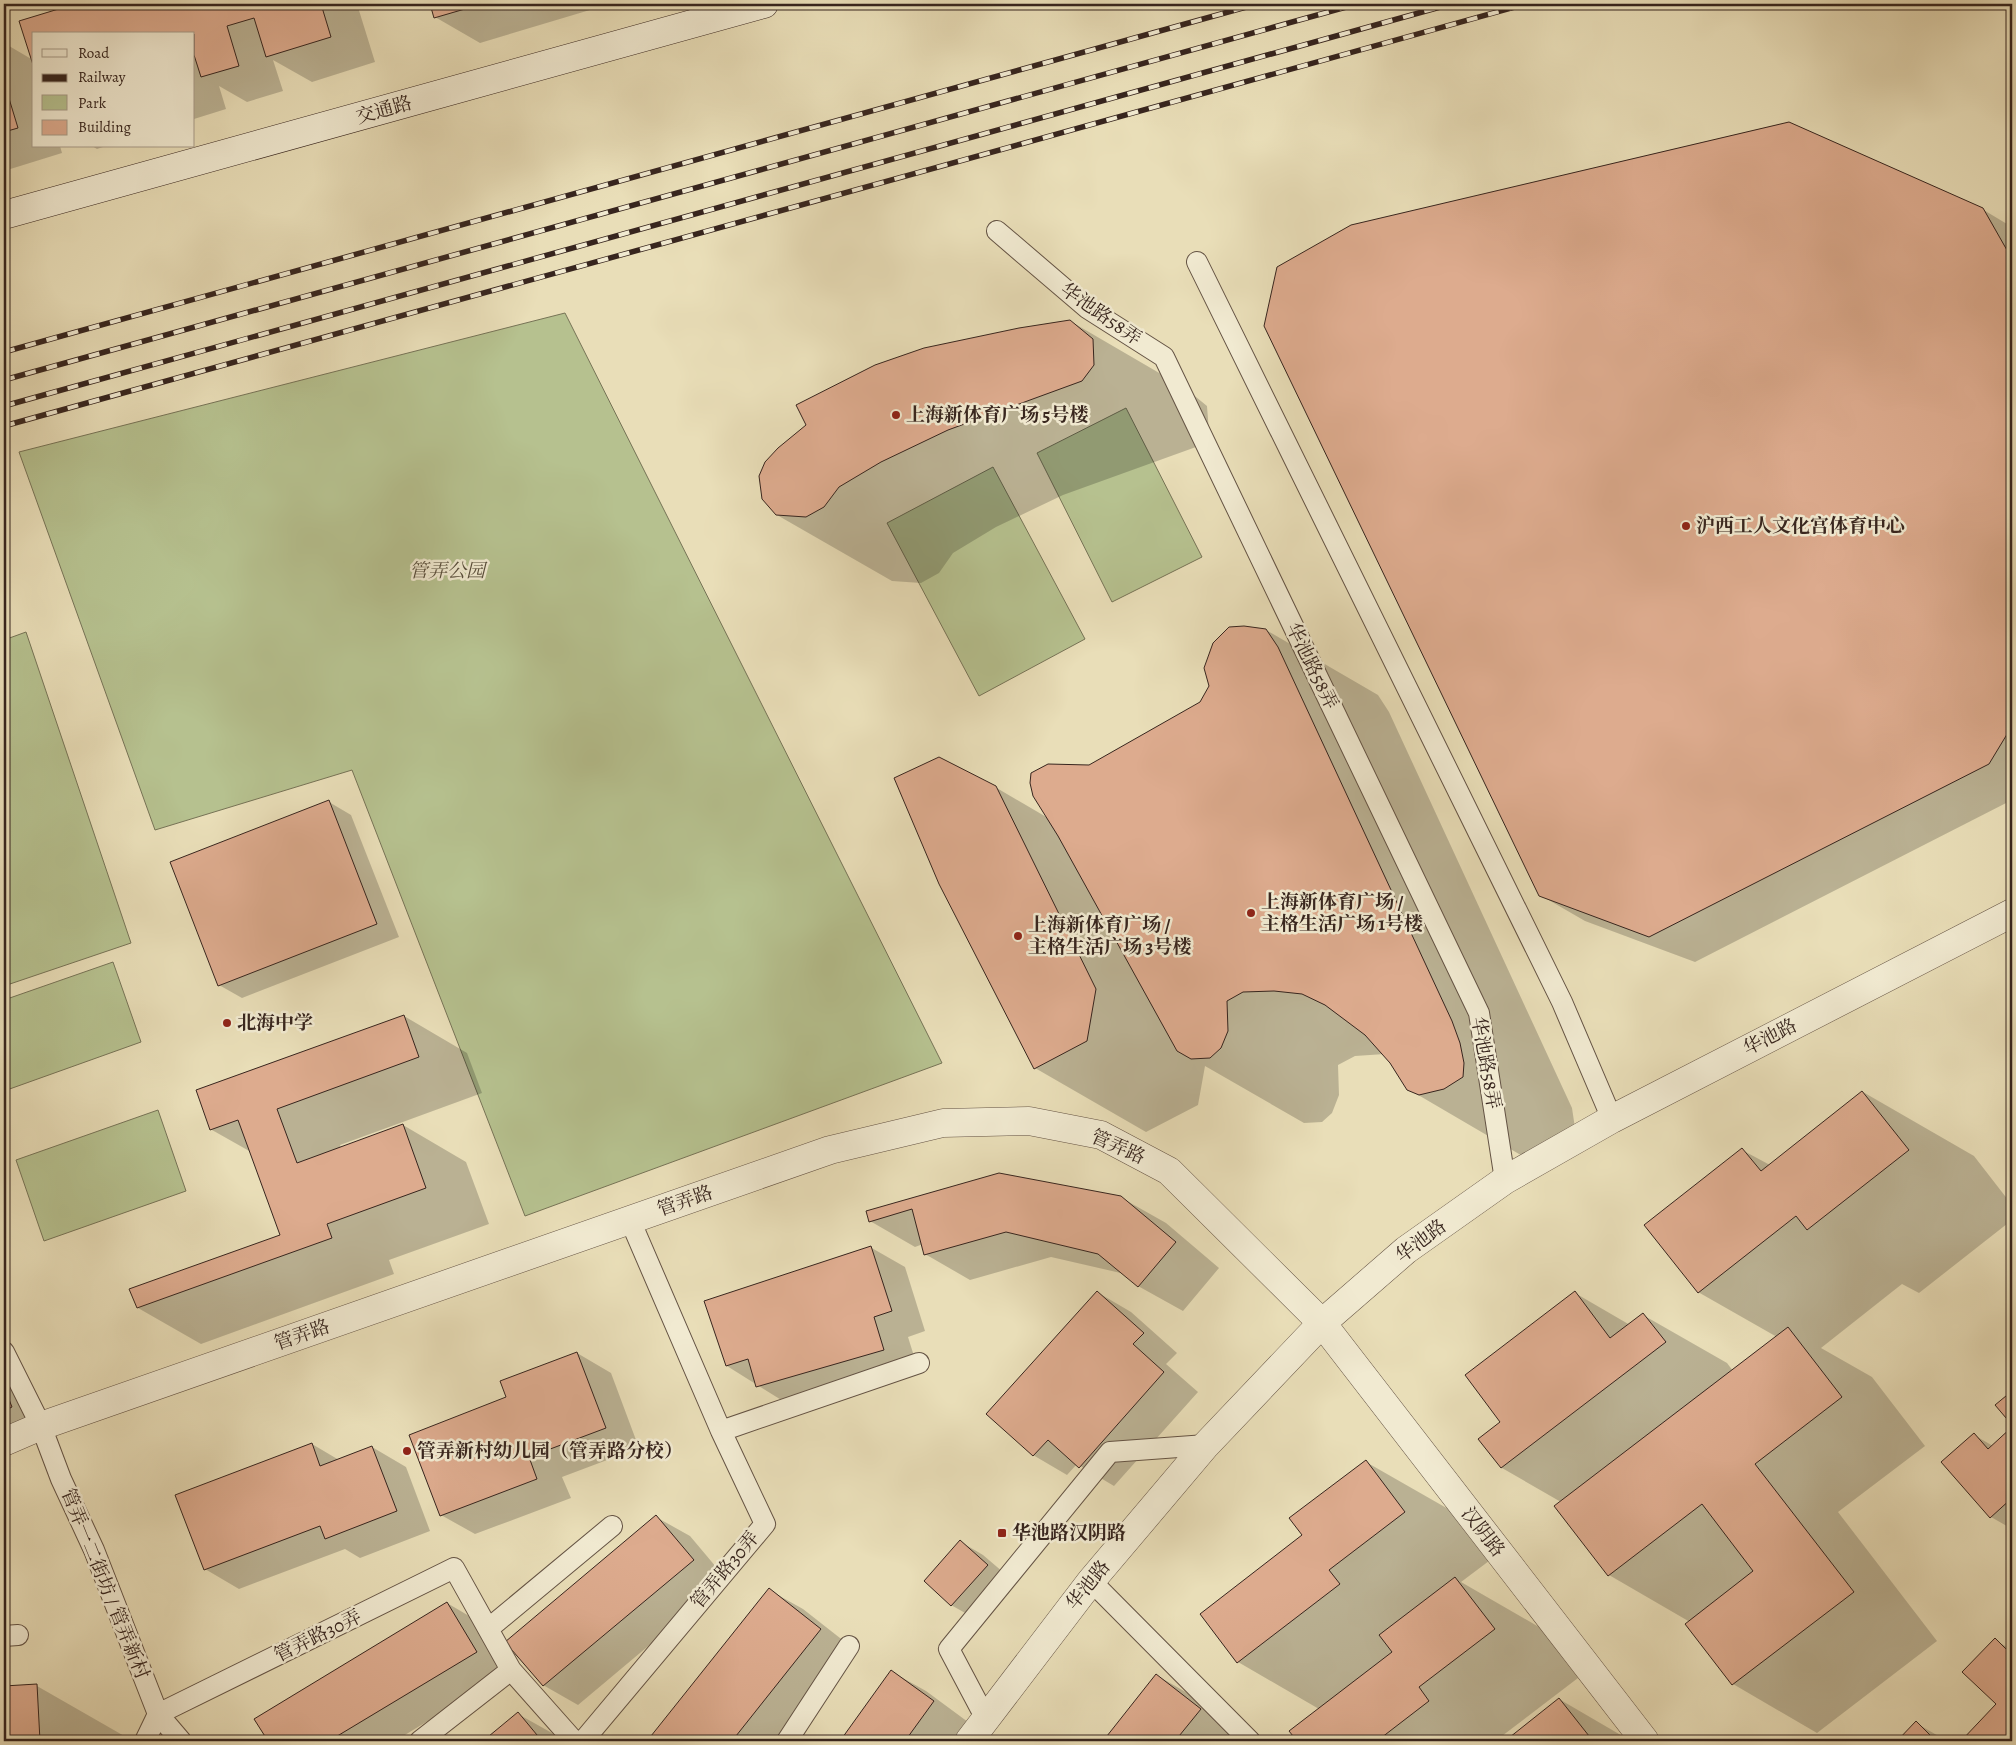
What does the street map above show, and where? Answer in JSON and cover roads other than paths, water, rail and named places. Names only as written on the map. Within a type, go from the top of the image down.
[{"type":"street","name":"交通路","points":[[4,216],[764,4]]},
{"type":"street","name":"华池路","points":[[968,1741],[1091,1581],[1206,1445],[1322,1323],[1406,1250],[1505,1180],[1612,1119],[2012,913]]},
{"type":"street","name":"管弄路","points":[[4,1442],[41,1426],[830,1150],[943,1123],[1029,1121],[1101,1135],[1169,1171],[1322,1323]]},
{"type":"street","name":"汉阴路","points":[[1322,1323],[1645,1741]]},
{"type":"lane","name":"华池路58弄","points":[[997,231],[1087,308],[1164,358],[1479,1013],[1505,1180]]},
{"type":"lane","points":[[1198,262],[1562,1002],[1612,1119]]},
{"type":"lane","points":[[630,1220],[721,1431],[919,1363]]},
{"type":"lane","name":"管弄一二街坊 / 管弄新村","points":[[4,1352],[41,1426],[61,1479],[94,1550],[158,1714]]},
{"type":"lane","name":"管弄路30弄","points":[[582,1741],[765,1524],[721,1431]]},
{"type":"lane","points":[[985,1717],[949,1649],[1024,1556],[1110,1452],[1206,1445]]},
{"type":"lane","points":[[488,1629],[612,1526]]},
{"type":"lane","name":"管弄路30弄","points":[[158,1714],[454,1568],[511,1670],[574,1741]]},
{"type":"lane","points":[[1091,1581],[1250,1741]]},
{"type":"lane","points":[[787,1741],[849,1646]]},
{"type":"lane","points":[[420,1741],[511,1670]]},
{"type":"lane","points":[[145,1741],[158,1714],[181,1741]]},
{"type":"railway","points":[[4,352],[1257,4]]},
{"type":"railway","points":[[4,380],[1357,4]]},
{"type":"railway","points":[[4,406],[1451,4]]},
{"type":"railway","points":[[4,426],[1526,4]]},
{"type":"place","name":"上海新体育广场 5号楼","points":[[896,415]]},
{"type":"place","name":"沪西工人文化宫体育中心","points":[[1686,526]]},
{"type":"place","name":"上海新体育广场 / 主格生活广场 1号楼","points":[[1251,913]]},
{"type":"place","name":"上海新体育广场 / 主格生活广场 3号楼","points":[[1018,936]]},
{"type":"place","name":"北海中学","points":[[227,1023]]},
{"type":"place","name":"管弄新村幼儿园（管弄路分校）","points":[[407,1451]]},
{"type":"place","name":"华池路汉阴路","points":[[1002,1533]]},
{"type":"park label","name":"管弄公园","points":[[447,571]]}]
